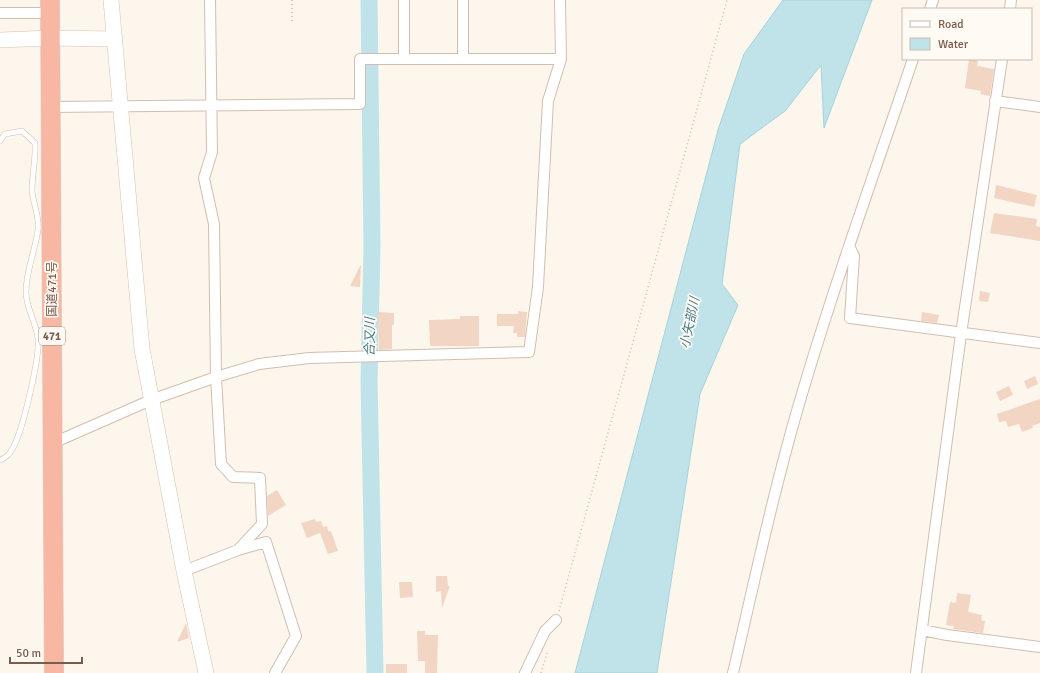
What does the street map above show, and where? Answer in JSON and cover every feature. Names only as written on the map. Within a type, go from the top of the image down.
[{"type":"highway","name":"国道471号","points":[[50,6],[54,673]]},
{"type":"street","points":[[111,0],[122,107],[142,349],[184,571],[206,673]]},
{"type":"street","points":[[210,0],[212,152],[204,178],[214,224],[216,377],[221,464],[233,477],[260,478],[262,524],[238,550]]},
{"type":"street","points":[[404,0],[404,58]]},
{"type":"street","points":[[463,0],[463,58]]},
{"type":"street","points":[[53,443],[151,400],[216,377],[266,363],[309,358],[528,352],[538,287],[548,101],[561,59],[560,0]]},
{"type":"street","points":[[0,13],[50,6]]},
{"type":"street","points":[[0,40],[50,38],[115,39]]},
{"type":"street","points":[[50,107],[122,107],[211,104],[360,104],[360,59],[561,59]]},
{"type":"street","points":[[733,673],[771,510],[799,404],[849,246],[913,60]]},
{"type":"street","points":[[916,673],[961,334],[1002,60]]},
{"type":"street","points":[[995,101],[1040,107]]},
{"type":"street","points":[[849,246],[854,256],[850,318],[961,334],[1040,343]]},
{"type":"street","points":[[184,571],[238,550],[266,542],[296,636],[275,673]]},
{"type":"street","points":[[525,673],[545,631],[556,620]]},
{"type":"street","points":[[922,630],[947,635],[1040,647]]},
{"type":"lane","points":[[0,141],[5,134],[22,131],[35,143],[36,158],[32,172],[32,192],[38,228],[29,269],[26,293],[38,339],[37,357],[20,432],[14,447],[6,458],[0,460]]},
{"type":"path","points":[[292,0],[292,22]]},
{"type":"path","points":[[556,620],[727,0]]},
{"type":"water","name":"小矢部川","points":[[783,0],[872,0],[824,128],[821,65],[785,111],[740,144],[722,284],[738,305],[700,394],[657,673],[575,673],[718,130],[744,54]]},
{"type":"building","points":[[969,60],[978,61],[977,66],[994,69],[990,96],[980,94],[981,91],[965,88]]},
{"type":"building","points":[[996,185],[1037,195],[1034,207],[994,198]]},
{"type":"building","points":[[994,213],[1037,219],[1036,226],[1040,227],[1040,241],[990,233]]},
{"type":"building","points":[[361,264],[360,287],[350,286]]},
{"type":"building","points":[[980,291],[990,293],[988,302],[979,301]]},
{"type":"building","points":[[518,311],[527,312],[525,337],[517,337],[517,333],[513,333],[514,326],[497,326],[497,314],[518,314]]},
{"type":"building","points":[[378,312],[394,313],[394,325],[392,325],[392,349],[379,350]]},
{"type":"building","points":[[922,312],[939,315],[937,323],[921,321]]},
{"type":"building","points":[[460,316],[479,316],[479,346],[430,346],[429,320],[460,319]]},
{"type":"building","points":[[1035,376],[1038,384],[1027,389],[1024,381]]},
{"type":"building","points":[[1009,386],[1013,395],[1000,401],[996,392]]},
{"type":"building","points":[[1040,399],[1040,423],[1032,426],[1033,428],[1022,432],[1019,424],[1008,427],[1006,421],[999,422],[997,414]]},
{"type":"building","points":[[277,490],[286,505],[268,516],[267,496]]},
{"type":"building","points":[[315,519],[316,522],[321,521],[323,527],[327,526],[328,531],[331,531],[338,551],[328,554],[320,533],[307,538],[301,523]]},
{"type":"building","points":[[436,576],[447,576],[448,586],[450,586],[442,608],[441,591],[436,592]]},
{"type":"building","points":[[399,582],[412,582],[413,597],[400,598]]},
{"type":"building","points":[[957,593],[971,595],[968,612],[982,615],[981,620],[985,621],[983,633],[953,629],[954,626],[946,625],[950,602],[956,603]]},
{"type":"building","points":[[186,623],[189,638],[177,642]]},
{"type":"building","points":[[417,631],[425,631],[425,635],[438,635],[437,673],[425,673],[425,661],[418,661]]},
{"type":"building","points":[[386,664],[407,664],[407,673],[386,673]]},
{"type":"waterway","name":"合又川","points":[[369,0],[372,246],[369,381],[375,673]]}]
